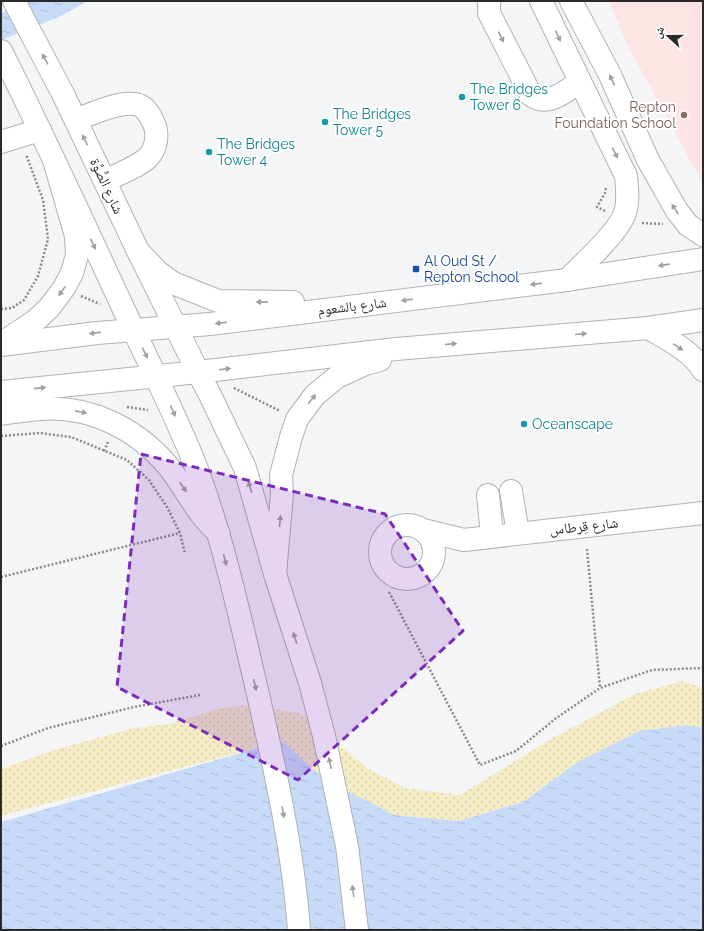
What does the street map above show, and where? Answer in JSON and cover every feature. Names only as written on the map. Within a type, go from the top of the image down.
[{"type":"street","name":"شارع الصُّوَّة","points":[[14,1],[76,120],[138,251],[245,468],[284,605],[310,683],[324,736],[347,846],[357,930]]},
{"type":"street","points":[[490,1],[489,13],[531,95],[542,101],[548,100],[580,82]]},
{"type":"street","points":[[542,1],[626,176],[628,198],[625,213],[618,228],[567,280]]},
{"type":"street","points":[[571,1],[610,75],[648,160],[676,211],[688,225],[703,235]]},
{"type":"street","points":[[1,51],[23,95],[20,136],[54,160],[157,376],[198,472],[219,534],[247,647],[276,777],[297,898],[299,930]]},
{"type":"street","points":[[76,120],[97,112],[134,104],[141,106],[146,110],[155,126],[156,138],[151,155],[145,160],[105,181]]},
{"type":"street","points":[[1,345],[35,321],[49,308],[64,288],[72,273],[77,255],[76,236],[54,160]]},
{"type":"street","points":[[138,251],[158,272],[173,283],[218,301],[371,304]]},
{"type":"street","name":"شارع بالشعوم","points":[[1,345],[97,333],[210,324],[567,280],[703,259]]},
{"type":"street","points":[[1,392],[420,347],[648,328],[703,320]]},
{"type":"street","points":[[648,328],[684,350],[698,362],[703,370]]},
{"type":"street","points":[[275,574],[282,494],[281,475],[297,419],[315,395],[337,377],[365,364],[401,356],[420,347]]},
{"type":"street","points":[[1,414],[41,408],[67,409],[92,414],[116,424],[136,435],[169,467],[201,514],[219,534]]},
{"type":"street","points":[[511,491],[518,533]]},
{"type":"street","points":[[488,495],[492,536]]},
{"type":"street","name":"شارع قِرطاس","points":[[423,530],[464,540],[703,513]]},
{"type":"street","points":[[428,569],[432,562],[434,553],[433,544],[429,536],[423,530],[406,524],[397,526],[389,531],[383,538],[379,555],[382,564],[387,572],[395,577],[403,579],[412,579],[421,576],[464,540]]},
{"type":"path","points":[[1,309],[12,308],[24,300],[38,276],[48,239],[43,200],[20,136]]},
{"type":"path","points":[[638,222],[666,224]]},
{"type":"path","points":[[75,293],[100,304]]},
{"type":"path","points":[[233,388],[287,414]]},
{"type":"path","points":[[124,406],[148,410]]},
{"type":"path","points":[[1,436],[40,433],[71,438],[127,460],[149,480],[167,507],[180,533],[185,554]]},
{"type":"path","points":[[1,577],[180,533]]},
{"type":"path","points":[[586,549],[600,688]]},
{"type":"path","points":[[389,592],[480,765],[516,751],[555,719],[600,688],[652,670],[703,668]]},
{"type":"path","points":[[1,746],[48,728],[134,707],[200,695]]},
{"type":"highlighted area","points":[[141,454],[385,514],[463,631],[298,780],[117,687]]},
{"type":"shaded area","name":"Repton Foundation School","points":[[609,1],[703,1],[703,184],[628,46]]},
{"type":"sand","points":[[682,681],[703,688],[703,728],[685,725],[576,763],[523,802],[459,821],[394,815],[324,779],[282,741],[1,816],[1,769],[54,750],[134,728],[169,724],[222,708],[248,705],[300,713],[370,770],[405,788],[460,795],[551,739],[635,694]]},
{"type":"water","points":[[32,1],[87,1],[63,15],[1,40],[1,13]]},
{"type":"water","points":[[686,725],[703,728],[703,930],[1,930],[1,822],[282,741],[324,779],[394,815],[459,821],[523,802],[576,763],[639,731]]},
{"type":"place","name":"The Bridges Tower 6","points":[[462,97]]},
{"type":"place","name":"Repton Foundation School","points":[[684,115]]},
{"type":"place","name":"The Bridges Tower 5","points":[[325,122]]},
{"type":"place","name":"The Bridges Tower 4","points":[[209,152]]},
{"type":"place","name":"Al Oud St / Repton School","points":[[416,269]]},
{"type":"place","name":"Oceanscape","points":[[524,424]]}]
